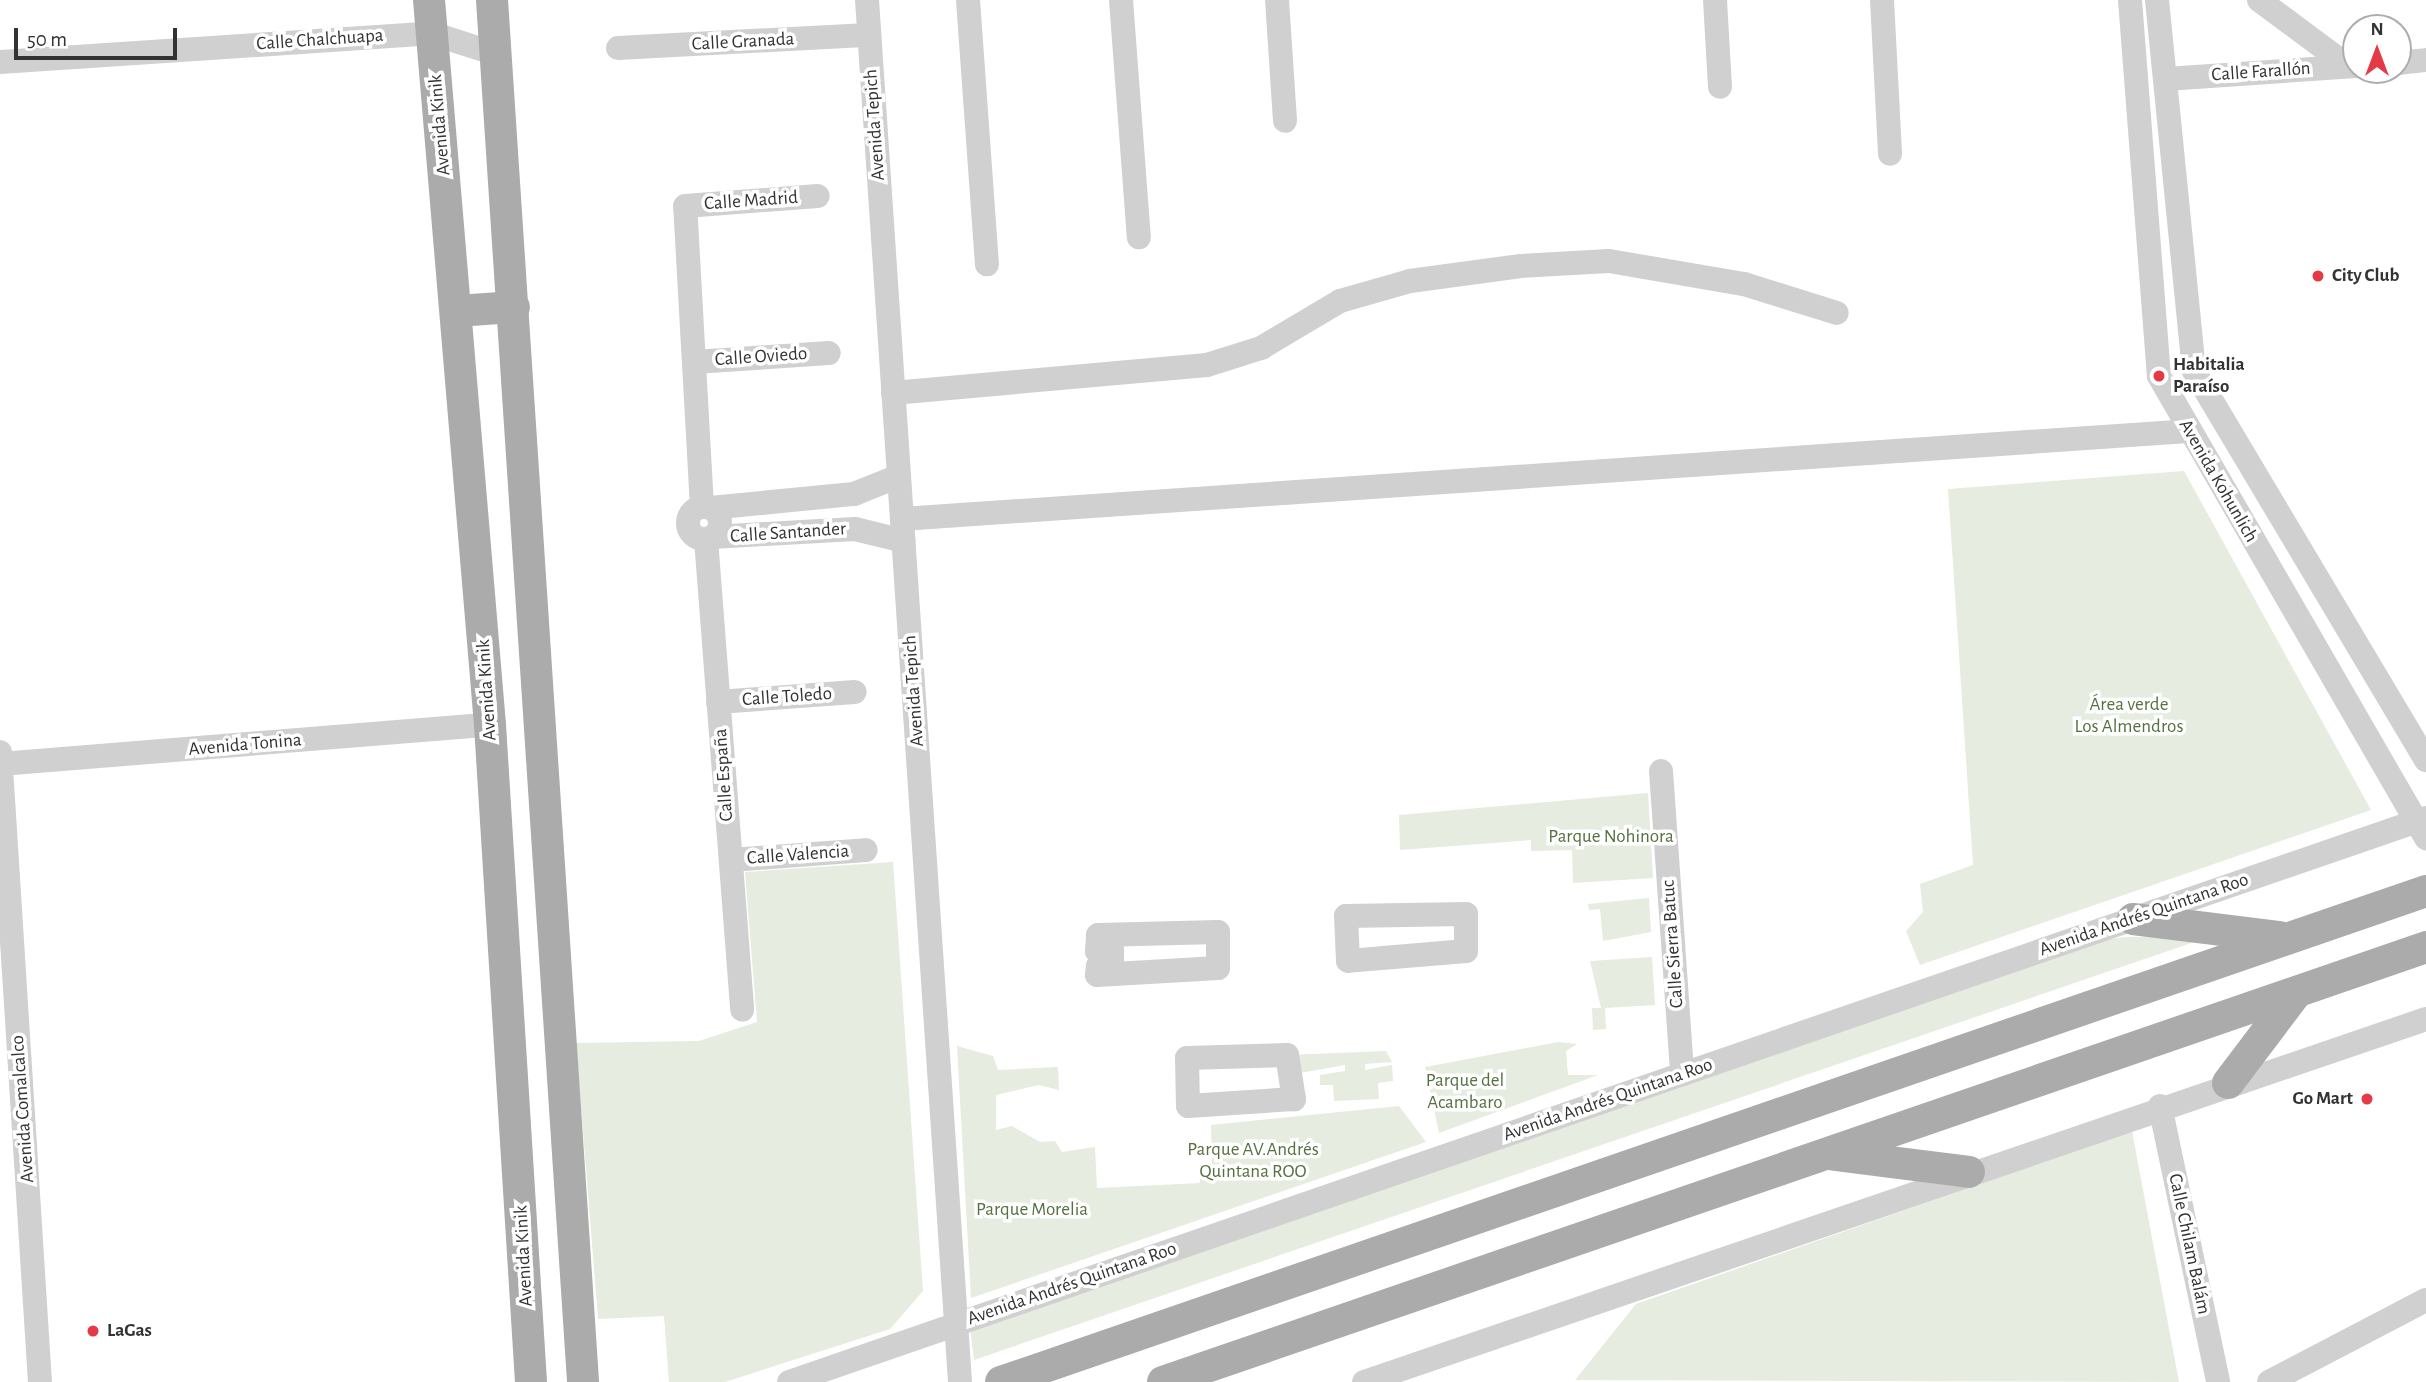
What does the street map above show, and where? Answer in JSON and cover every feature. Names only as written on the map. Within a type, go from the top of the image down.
[{"type":"main road","name":"Avenida Kinik","points":[[429,0],[490,725],[531,1382]]},
{"type":"main road","points":[[492,0],[557,945],[583,1382]]},
{"type":"main road","points":[[457,312],[514,307]]},
{"type":"main road","points":[[1001,1382],[2426,891]]},
{"type":"main road","points":[[2133,919],[2288,939]]},
{"type":"main road","points":[[506,951],[557,945]]},
{"type":"main road","points":[[1163,1382],[2426,947]]},
{"type":"main road","points":[[2228,1083],[2296,993]]},
{"type":"main road","points":[[1826,1154],[1969,1172]]},
{"type":"street","name":"Avenida Tepich","points":[[867,0],[960,1382]]},
{"type":"street","points":[[968,0],[987,264]]},
{"type":"street","points":[[1121,0],[1139,237]]},
{"type":"street","points":[[1277,0],[1285,121]]},
{"type":"street","points":[[1715,0],[1720,87]]},
{"type":"street","points":[[1882,0],[1890,154]]},
{"type":"street","name":"Avenida Kohunlich","points":[[2130,0],[2160,376],[2188,431],[2422,826]]},
{"type":"street","name":"Avenida Kohunlich","points":[[2157,0],[2194,371],[2426,760]]},
{"type":"street","points":[[2259,0],[2342,59]]},
{"type":"street","points":[[431,33],[496,54]]},
{"type":"street","name":"Calle Chalchuapa","points":[[0,62],[431,33]]},
{"type":"street","name":"Calle Granada","points":[[618,48],[869,35]]},
{"type":"street","name":"Calle Farallón","points":[[2166,79],[2342,67]]},
{"type":"street","name":"Calle Madrid","points":[[685,206],[818,196]]},
{"type":"street","name":"Calle España","points":[[685,206],[706,507],[692,511],[688,527],[709,538],[718,702],[742,1010]]},
{"type":"street","points":[[893,393],[1208,365],[1261,348],[1340,301],[1410,281],[1521,266],[1609,261],[1744,284],[1837,313]]},
{"type":"street","name":"Calle Oviedo","points":[[694,362],[829,353]]},
{"type":"street","name":"Calle Santander","points":[[709,538],[855,529],[903,530],[2188,431]]},
{"type":"street","name":"Calle Santander","points":[[706,507],[854,494],[899,476]]},
{"type":"street","points":[[737,503],[738,537]]},
{"type":"street","name":"Calle Toledo","points":[[718,702],[855,692]]},
{"type":"street","name":"Avenida Tonina","points":[[0,764],[490,725]]},
{"type":"street","name":"Avenida Comalcalco","points":[[0,752],[40,1382]]},
{"type":"street","name":"Calle Sierra Batuc","points":[[1661,771],[1682,1074]]},
{"type":"street","name":"Avenida Andrés Quintana Roo","points":[[789,1382],[2133,919],[2422,826]]},
{"type":"street","name":"Calle Valencia","points":[[731,860],[866,850]]},
{"type":"street","points":[[1466,914],[1466,951],[1348,961],[1346,916],[1466,914]]},
{"type":"street","points":[[1218,932],[1218,968],[1097,975],[1098,965],[1112,965],[1112,950],[1097,951],[1098,935],[1218,932]]},
{"type":"street","points":[[1364,1382],[1393,1377],[2160,1105],[2426,1019]]},
{"type":"street","name":"Calle Chilam Balám","points":[[2160,1105],[2218,1382]]},
{"type":"street","points":[[2269,1382],[2426,1300]]},
{"type":"green space","name":"Área verde Los Almendros","points":[[2184,471],[2371,810],[1920,965],[1906,931],[1923,912],[1920,884],[1973,865],[1948,489]]},
{"type":"green space","name":"Parque Nohinora","points":[[1648,793],[1653,878],[1573,883],[1572,850],[1531,851],[1531,840],[1400,850],[1399,815]]},
{"type":"green space","points":[[893,862],[923,1291],[890,1329],[725,1382],[669,1382],[664,1316],[598,1319],[576,1043],[699,1041],[757,1022],[745,872]]},
{"type":"green space","points":[[1649,898],[1651,932],[1603,941],[1600,909],[1589,910],[1588,904]]},
{"type":"green space","points":[[2125,937],[2209,937],[974,1360],[970,1328],[2088,942]]},
{"type":"green space","points":[[1652,957],[1655,1005],[1605,1008],[1606,1029],[1593,1030],[1592,1008],[1601,1008],[1590,961]]},
{"type":"green space","name":"Parque del Acambaro","points":[[1558,1042],[1577,1044],[1566,1051],[1568,1075],[1598,1075],[1439,1133],[1425,1067]]},
{"type":"green space","points":[[957,1046],[993,1056],[998,1070],[1058,1067],[1059,1090],[1039,1085],[996,1095],[996,1130],[1012,1126],[1040,1142],[1055,1141],[1062,1152],[1095,1147],[1097,1188],[1200,1183],[1200,1177],[1212,1175],[1211,1125],[1399,1106],[1426,1142],[971,1298]]},
{"type":"green space","points":[[1386,1051],[1392,1062],[1365,1064],[1365,1070],[1392,1065],[1393,1081],[1378,1083],[1379,1099],[1334,1101],[1333,1085],[1320,1085],[1320,1075],[1345,1071],[1345,1065],[1300,1073],[1287,1055]]},
{"type":"green space","points":[[2132,1131],[2179,1382],[1575,1380],[1636,1304]]},
{"type":"place","name":"City Club","points":[[2318,276]]},
{"type":"place","name":"Habitalia Paraíso","points":[[2159,376]]},
{"type":"place","name":"Go Mart","points":[[2367,1099]]},
{"type":"place","name":"LaGas","points":[[93,1331]]},
{"type":"park label","name":"Parque AV.Andrés Quintana ROO","points":[[1253,1161]]},
{"type":"park label","name":"Parque Morelia","points":[[1032,1210]]}]
